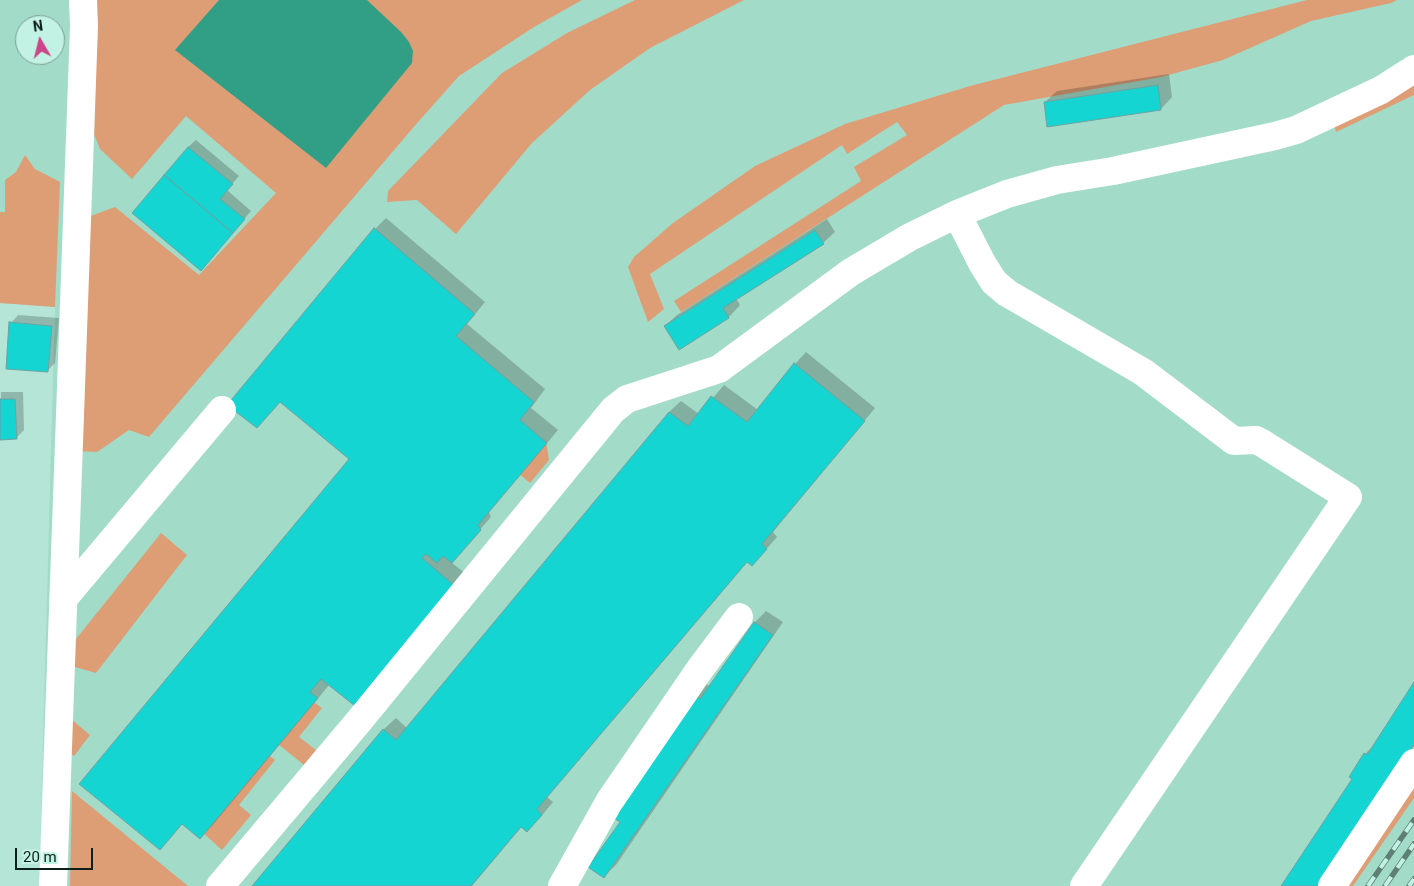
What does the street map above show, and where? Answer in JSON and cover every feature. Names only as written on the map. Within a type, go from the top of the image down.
[{"type":"lane","points":[[53,886],[84,26],[82,0]]},
{"type":"lane","points":[[220,886],[365,714],[613,410],[627,399],[719,369],[851,272],[910,237],[957,214],[1007,194],[1056,180],[1113,171],[1296,130],[1380,90],[1414,69]]},
{"type":"lane","points":[[957,214],[994,282],[1007,293],[1143,372],[1234,441],[1256,440],[1348,497],[1084,886]]},
{"type":"lane","points":[[64,598],[222,410]]},
{"type":"lane","points":[[562,886],[620,786],[700,669],[739,617]]},
{"type":"lane","points":[[1332,886],[1414,763]]},
{"type":"shaded area","points":[[0,0],[1414,0],[1414,886],[39,886],[55,307],[0,303]]},
{"type":"shaded area","points":[[97,0],[582,0],[534,27],[459,76],[149,437],[129,430],[97,452],[75,451],[88,217],[115,207],[199,275],[276,193],[186,116],[132,179],[100,149],[94,134]]},
{"type":"shaded area","points":[[219,0],[367,0],[409,42],[413,51],[412,63],[326,168],[175,50]]},
{"type":"shaded area","points":[[635,0],[744,0],[650,48],[590,90],[532,143],[456,234],[417,200],[387,202],[388,191],[502,73],[567,33]]},
{"type":"shaded area","points":[[1307,0],[1397,0],[1311,21],[1223,60],[1161,77],[1004,105],[681,312],[674,301],[861,181],[854,167],[907,135],[897,122],[847,154],[842,145],[650,274],[664,309],[648,322],[628,267],[634,257],[673,223],[755,166],[845,124],[970,86]]},
{"type":"shaded area","points":[[1414,85],[1414,95],[1336,132],[1334,124]]},
{"type":"shaded area","points":[[25,155],[35,169],[60,182],[55,307],[0,303],[0,212],[5,212],[5,180],[16,172]]},
{"type":"shaded area","points":[[546,441],[549,460],[530,483],[519,474]]},
{"type":"shaded area","points":[[161,533],[187,555],[96,673],[68,665],[68,649]]},
{"type":"shaded area","points":[[312,701],[322,708],[299,737],[316,750],[304,765],[278,744]]},
{"type":"shaded area","points":[[65,714],[90,735],[74,756],[66,751]]},
{"type":"shaded area","points":[[267,754],[275,760],[239,805],[251,815],[222,850],[203,833]]},
{"type":"shaded area","points":[[1414,787],[1414,798],[1353,886],[1345,886]]},
{"type":"shaded area","points":[[72,791],[188,886],[70,886]]},
{"type":"building","points":[[1158,85],[1161,110],[1047,127],[1044,102]]},
{"type":"building","points":[[188,147],[233,184],[220,199],[245,219],[233,233],[164,175]]},
{"type":"building","points":[[164,175],[233,233],[201,271],[132,213]]},
{"type":"building","points":[[374,228],[475,314],[456,336],[534,402],[520,420],[547,443],[478,525],[481,530],[452,563],[443,556],[437,563],[426,554],[422,558],[455,586],[355,706],[321,679],[310,692],[318,698],[200,839],[182,824],[160,850],[79,784],[349,459],[280,402],[257,428],[227,405]]},
{"type":"building","points":[[815,230],[824,244],[723,308],[729,318],[679,350],[664,326]]},
{"type":"building","points":[[9,322],[52,326],[48,372],[6,369]]},
{"type":"building","points":[[794,363],[865,421],[762,544],[767,549],[752,566],[747,562],[537,809],[542,815],[527,832],[521,827],[471,886],[252,886],[383,729],[396,740],[669,412],[688,426],[711,396],[747,422]]},
{"type":"building","points":[[0,399],[15,399],[17,439],[0,440]]},
{"type":"building","points":[[754,622],[773,635],[604,878],[588,867],[620,822],[609,815],[692,694],[700,699]]},
{"type":"building","points":[[1414,682],[1414,744],[1321,886],[1281,886],[1352,779],[1349,777],[1364,753],[1367,755]]},
{"type":"railway","points":[[1368,886],[1414,820]]},
{"type":"railway","points":[[1385,886],[1414,844]]},
{"type":"railway","points":[[1409,886],[1414,879]]}]
